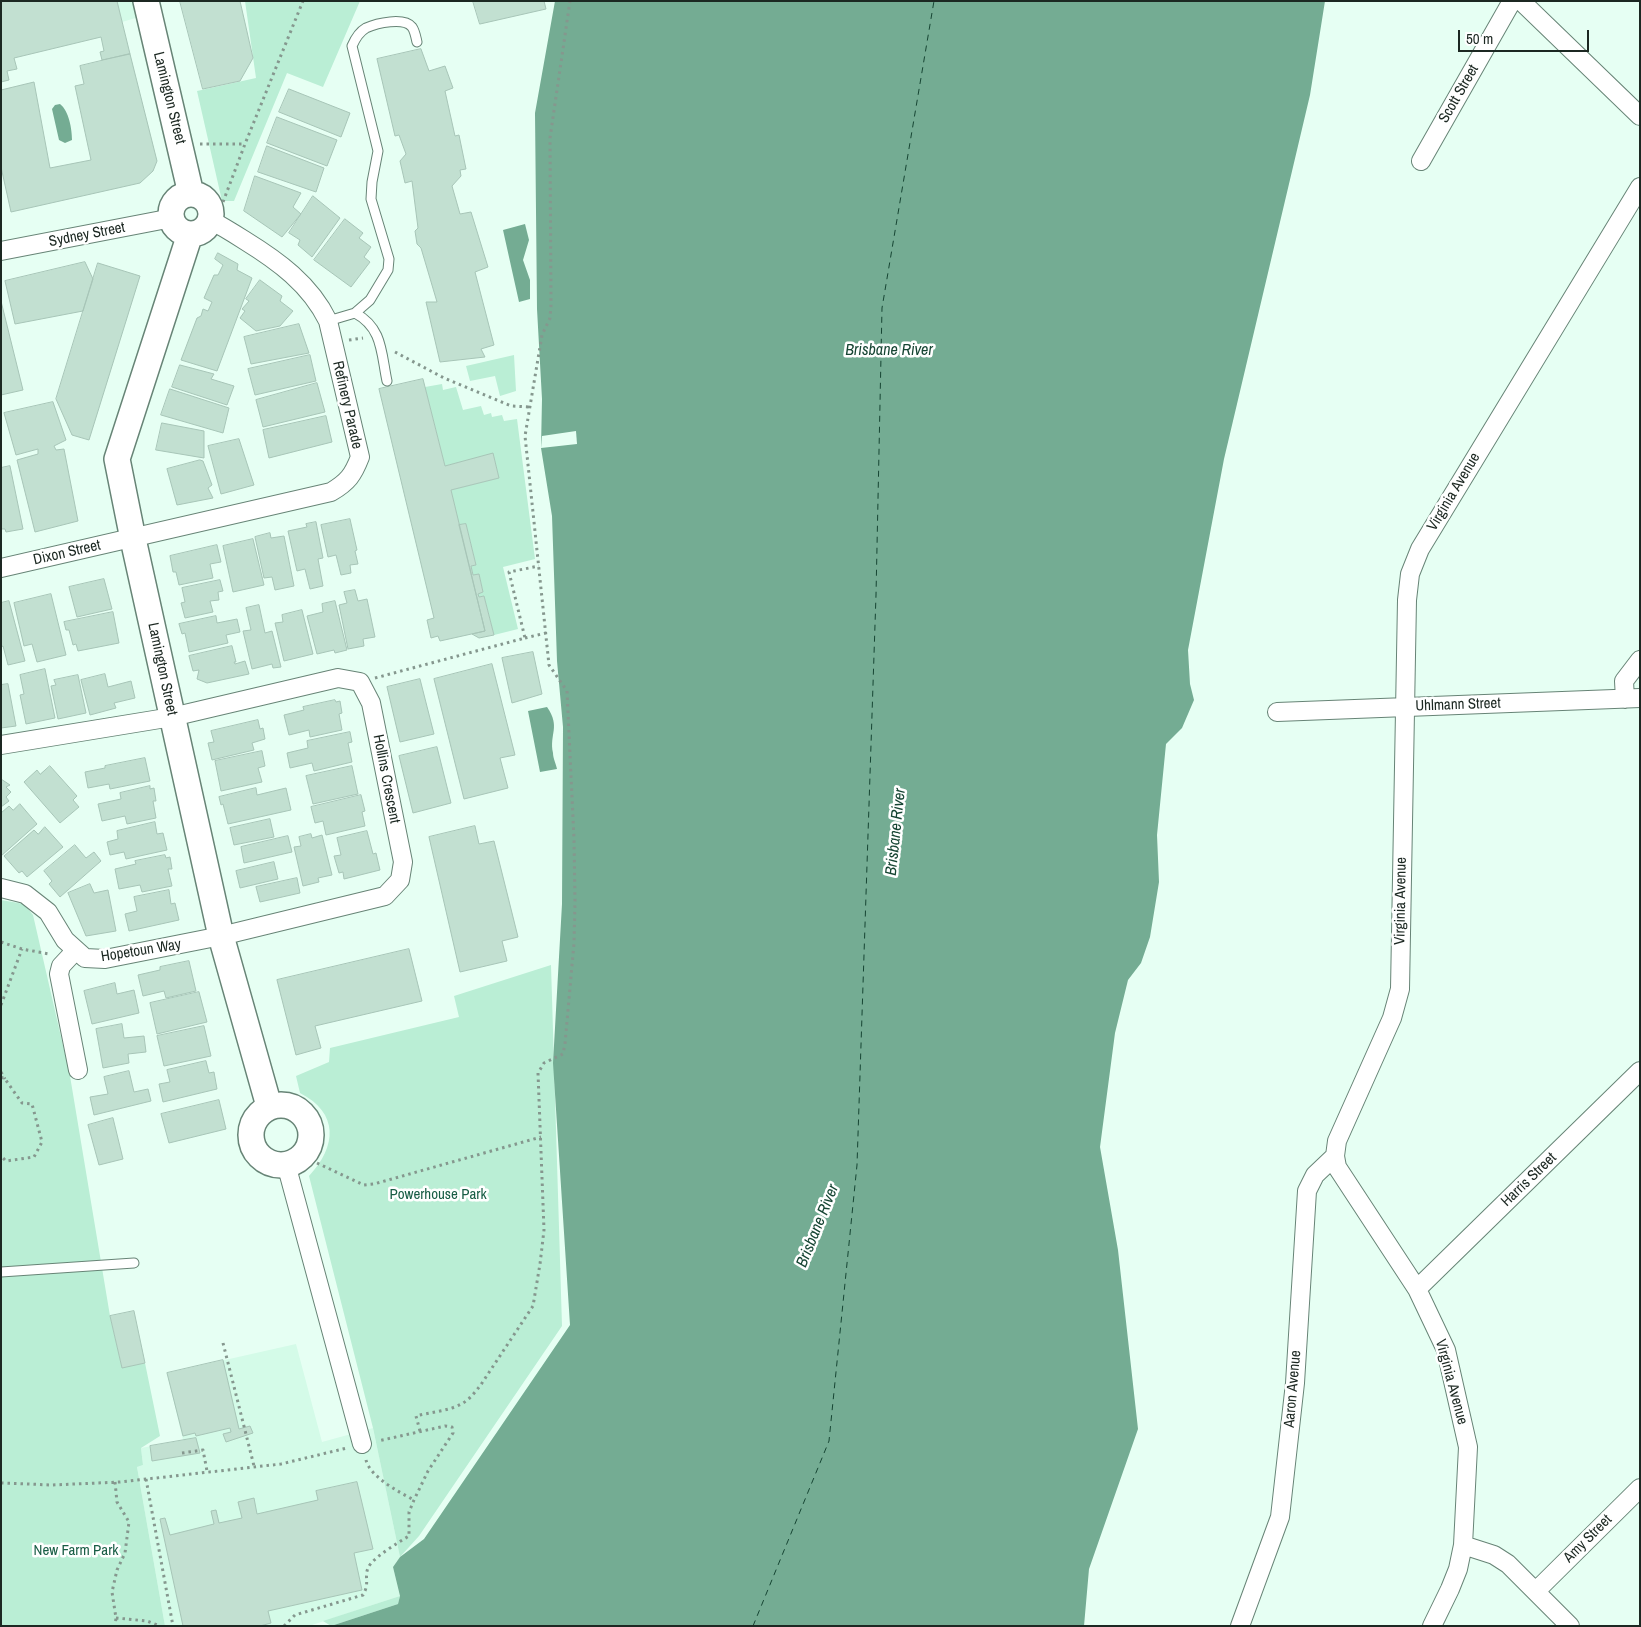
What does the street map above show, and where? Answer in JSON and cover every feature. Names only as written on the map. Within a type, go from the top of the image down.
[{"type":"street","name":"Lamington Street","points":[[146,1],[192,194]]},
{"type":"street","name":"Scott Street","points":[[1421,161],[1512,1]]},
{"type":"street","points":[[1521,1],[1640,116]]},
{"type":"street","name":"Virginia Avenue","points":[[1432,1626],[1455,1576],[1463,1545],[1468,1447],[1446,1350],[1417,1289],[1337,1168],[1335,1156],[1337,1141],[1392,1018],[1400,989],[1404,707],[1407,600],[1410,574],[1420,549],[1640,187]]},
{"type":"street","points":[[192,194],[208,202],[211,214],[217,211],[203,231],[190,234],[178,229],[171,212],[180,197],[192,194]]},
{"type":"street","name":"Refinery Parade","points":[[133,538],[331,492],[344,484],[354,473],[360,457],[328,321],[320,304],[290,271],[217,211]]},
{"type":"street","name":"Sydney Street","points":[[1,251],[172,218]]},
{"type":"street","name":"Lamington Street","points":[[190,234],[117,458],[221,936],[270,1106]]},
{"type":"street","name":"Dixon Street","points":[[1,568],[133,538]]},
{"type":"street","points":[[1633,698],[1624,681],[1640,660]]},
{"type":"street","points":[[1,745],[172,716],[338,678],[360,682]]},
{"type":"street","name":"Hollins Crescent","points":[[221,936],[385,896],[400,880],[403,862],[371,703],[360,682]]},
{"type":"street","name":"Uhlmann Street","points":[[1277,712],[1633,698]]},
{"type":"street","name":"Hopetoun Way","points":[[1,888],[25,894],[48,912],[73,954],[85,958],[105,959],[221,936]]},
{"type":"street","points":[[73,954],[61,966],[59,974],[78,1070]]},
{"type":"street","name":"Harris Street","points":[[1417,1289],[1640,1071]]},
{"type":"street","points":[[270,1106],[290,1106],[298,1110],[306,1118],[310,1127],[311,1137],[303,1155],[295,1161],[286,1164],[275,1164],[265,1161],[253,1147],[250,1138],[251,1128],[261,1111],[270,1106]]},
{"type":"street","name":"Aaron Avenue","points":[[1240,1626],[1280,1517],[1295,1383],[1307,1191],[1315,1175],[1335,1156]]},
{"type":"street","points":[[286,1164],[362,1444]]},
{"type":"street","name":"Amy Street","points":[[1536,1591],[1640,1488]]},
{"type":"street","points":[[1463,1545],[1494,1555],[1508,1564],[1570,1626]]},
{"type":"lane","points":[[328,321],[354,313],[370,300],[388,270],[389,259],[371,199],[378,151],[352,46],[356,36],[366,28],[395,21],[406,22],[414,29],[417,42]]},
{"type":"lane","points":[[354,313],[367,319],[375,331],[380,343],[386,381]]},
{"type":"lane","points":[[1,1272],[134,1263]]},
{"type":"path","points":[[217,211],[303,1]]},
{"type":"path","points":[[420,1431],[416,1416],[463,1404],[470,1398],[533,1306],[544,1230],[538,1073],[544,1062],[563,1054],[566,1044],[574,943],[575,901],[567,691],[549,665],[526,436],[542,335],[550,318],[550,138],[570,1]]},
{"type":"path","points":[[180,143],[245,144]]},
{"type":"path","points":[[333,343],[371,338],[463,386],[511,406],[530,407]]},
{"type":"path","points":[[525,638],[509,572],[539,566]]},
{"type":"path","points":[[360,682],[546,633]]},
{"type":"path","points":[[1,942],[22,949],[73,954]]},
{"type":"path","points":[[1,1004],[22,949]]},
{"type":"path","points":[[1,1072],[3,1078],[22,1103],[32,1104],[42,1142],[34,1157],[6,1161],[1,1156]]},
{"type":"path","points":[[317,1163],[364,1185],[374,1184],[541,1137]]},
{"type":"path","points":[[223,1343],[254,1466]]},
{"type":"path","points":[[1,1483],[52,1485],[115,1482],[281,1464],[420,1431],[446,1426],[452,1427],[453,1433],[428,1471],[409,1512],[409,1536],[371,1562],[367,1569],[368,1588],[363,1595],[295,1615],[284,1626]]},
{"type":"path","points":[[362,1444],[367,1464],[378,1477],[414,1500]]},
{"type":"path","points":[[182,1453],[203,1450],[206,1472]]},
{"type":"path","points":[[146,1479],[173,1626]]},
{"type":"path","points":[[115,1482],[117,1502],[129,1522],[125,1553],[117,1570],[112,1592],[116,1618],[115,1626]]},
{"type":"path","points":[[116,1618],[147,1622],[160,1626]]},
{"type":"shaded area","points":[[117,1],[135,1],[139,17],[122,22]]},
{"type":"shaded area","points":[[296,1344],[322,1442],[373,1428],[400,1557],[393,1567],[400,1596],[309,1626],[165,1626],[137,1467],[143,1465],[141,1448],[183,1440],[167,1373]]},
{"type":"green space","points":[[245,1],[360,1],[323,87],[287,73],[234,201],[222,201],[197,91],[256,78]]},
{"type":"green space","points":[[514,355],[516,391],[500,396],[495,376],[470,381],[466,366]]},
{"type":"green space","points":[[442,384],[443,390],[456,387],[463,410],[481,406],[484,415],[491,413],[492,417],[502,415],[504,421],[517,419],[535,559],[503,567],[518,629],[494,635],[484,596],[479,597],[478,594],[483,592],[479,574],[473,575],[471,566],[476,565],[466,524],[459,525],[451,490],[499,478],[493,454],[445,466],[425,387]]},
{"type":"green space","name":"New Farm Park","points":[[1,900],[24,904],[33,915],[70,1076],[110,1316],[122,1367],[145,1363],[160,1436],[141,1448],[143,1465],[137,1467],[165,1626],[1,1626]]},
{"type":"green space","name":"Powerhouse Park","points":[[551,965],[562,1326],[419,1536],[400,1557],[373,1428],[309,1176],[325,1153],[330,1131],[322,1110],[313,1101],[300,1093],[296,1076],[329,1062],[330,1048],[459,1017],[454,996]]},
{"type":"green space","points":[[400,1596],[398,1604],[331,1626],[323,1621]]},
{"type":"water","name":"Brisbane River","points":[[555,1],[1325,1],[1310,95],[1224,459],[1188,650],[1190,684],[1194,700],[1182,728],[1166,744],[1157,835],[1159,882],[1150,937],[1141,963],[1128,980],[1115,1033],[1100,1147],[1118,1250],[1138,1429],[1089,1569],[1084,1626],[331,1626],[398,1604],[400,1596],[393,1567],[400,1557],[424,1539],[570,1325],[553,1063],[562,904],[563,727],[557,661],[552,516],[541,448],[542,399],[537,309],[535,113]]},
{"type":"water","points":[[60,104],[68,116],[71,131],[72,140],[65,143],[59,140],[52,109],[55,105]]},
{"type":"water","points":[[525,224],[529,240],[523,260],[530,280],[530,299],[519,302],[503,230]]},
{"type":"water","points":[[547,707],[554,725],[552,746],[557,769],[540,772],[528,711]]},
{"type":"pier","points":[[576,431],[577,444],[541,448],[542,436]]},
{"type":"building","points":[[1,1],[117,1],[130,54],[102,60],[100,52],[104,51],[101,37],[14,58],[17,69],[7,71],[9,80],[1,82]]},
{"type":"building","points":[[180,1],[240,1],[253,58],[240,81],[203,89]]},
{"type":"building","points":[[473,1],[544,1],[546,9],[480,24]]},
{"type":"building","points":[[421,49],[429,71],[445,66],[453,88],[445,91],[455,136],[459,135],[466,169],[460,170],[461,176],[452,186],[460,214],[471,212],[488,267],[475,272],[494,345],[481,349],[485,357],[440,362],[426,302],[437,302],[421,248],[417,244],[415,231],[418,228],[412,181],[405,183],[400,161],[406,154],[399,135],[395,136],[377,59]]},
{"type":"building","points":[[130,54],[157,161],[153,171],[140,183],[11,212],[1,167],[1,90],[34,82],[50,168],[91,160],[75,86],[84,84],[80,66]]},
{"type":"building","points":[[289,89],[350,113],[341,137],[279,112]]},
{"type":"building","points":[[277,117],[337,140],[327,166],[267,143]]},
{"type":"building","points":[[267,146],[324,168],[316,192],[258,172]]},
{"type":"building","points":[[255,176],[301,193],[293,207],[301,214],[282,237],[244,211]]},
{"type":"building","points":[[313,196],[340,218],[312,257],[298,245],[300,240],[289,233]]},
{"type":"building","points":[[345,219],[363,233],[359,238],[371,247],[364,257],[370,262],[351,287],[314,260]]},
{"type":"building","points":[[218,253],[238,264],[237,270],[252,278],[217,371],[181,360],[197,318],[201,316],[203,309],[208,311],[212,302],[204,298],[214,275],[218,275],[223,265],[215,259]]},
{"type":"building","points":[[85,262],[93,279],[83,311],[15,324],[5,281]]},
{"type":"building","points":[[98,263],[140,276],[89,440],[72,435],[56,399]]},
{"type":"building","points":[[260,280],[282,296],[280,301],[293,311],[280,326],[256,331],[240,318],[245,311],[242,309],[249,301],[246,299]]},
{"type":"building","points":[[1,301],[23,390],[1,395]]},
{"type":"building","points":[[299,324],[309,353],[251,364],[244,337]]},
{"type":"building","points":[[310,355],[316,381],[255,395],[248,369]]},
{"type":"building","points":[[180,365],[214,374],[211,379],[234,386],[227,405],[172,387]]},
{"type":"building","points":[[423,379],[445,466],[493,453],[499,478],[451,490],[485,631],[440,641],[438,636],[431,638],[427,620],[434,618],[379,389]]},
{"type":"building","points":[[317,383],[325,412],[263,427],[256,400]]},
{"type":"building","points":[[170,389],[229,408],[223,433],[161,415]]},
{"type":"building","points":[[53,402],[66,440],[54,446],[56,450],[64,449],[78,521],[35,532],[17,460],[38,454],[38,449],[16,455],[4,413]]},
{"type":"building","points":[[326,416],[332,442],[269,458],[263,430]]},
{"type":"building","points":[[162,423],[204,431],[204,458],[156,450]]},
{"type":"building","points":[[239,439],[254,485],[221,494],[208,446]]},
{"type":"building","points":[[200,460],[203,461],[212,485],[208,488],[213,498],[177,505],[167,469]]},
{"type":"building","points":[[10,466],[23,529],[6,532],[5,529],[1,529],[1,468]]},
{"type":"building","points":[[350,519],[358,564],[350,565],[351,573],[341,575],[336,555],[328,557],[321,525]]},
{"type":"building","points":[[316,522],[323,558],[318,559],[323,586],[310,589],[305,569],[297,571],[288,531],[307,527],[306,524]]},
{"type":"building","points":[[466,524],[476,565],[471,566],[473,575],[479,574],[483,592],[478,594],[479,597],[484,596],[494,635],[479,638],[472,634],[485,631],[459,525]]},
{"type":"building","points":[[270,533],[271,538],[284,536],[294,586],[275,590],[272,577],[264,578],[255,537]]},
{"type":"building","points":[[253,539],[264,585],[233,592],[223,546]]},
{"type":"building","points":[[217,545],[221,562],[210,564],[213,578],[179,585],[176,572],[173,572],[170,556]]},
{"type":"building","points":[[104,579],[112,609],[77,617],[69,587]]},
{"type":"building","points":[[220,580],[223,591],[218,592],[219,600],[210,601],[213,612],[185,618],[181,603],[185,602],[182,588]]},
{"type":"building","points":[[355,590],[358,601],[367,599],[375,637],[363,639],[364,646],[348,649],[339,605],[347,603],[344,592]]},
{"type":"building","points":[[51,594],[66,655],[37,662],[32,644],[24,646],[14,603]]},
{"type":"building","points":[[9,601],[25,661],[8,665],[3,646],[1,647],[1,603]]},
{"type":"building","points":[[335,601],[347,650],[335,653],[334,650],[317,654],[307,616],[323,612],[322,604]]},
{"type":"building","points":[[259,605],[265,633],[272,631],[281,667],[273,668],[272,664],[252,669],[243,631],[251,630],[246,608]]},
{"type":"building","points":[[302,610],[313,654],[284,661],[275,623],[283,622],[282,615]]},
{"type":"building","points":[[113,612],[119,643],[78,651],[76,644],[73,645],[69,630],[66,630],[64,622]]},
{"type":"building","points":[[216,616],[217,623],[237,619],[240,632],[226,635],[228,643],[189,652],[185,633],[182,634],[179,624]]},
{"type":"building","points":[[232,646],[235,664],[245,661],[249,674],[207,683],[197,679],[199,670],[193,671],[189,656]]},
{"type":"building","points":[[533,652],[542,694],[512,703],[502,658]]},
{"type":"building","points":[[492,664],[515,755],[500,758],[508,788],[464,799],[434,679]]},
{"type":"building","points":[[45,669],[55,718],[26,724],[20,695],[24,694],[20,675]]},
{"type":"building","points":[[105,674],[108,687],[131,681],[135,698],[114,703],[116,708],[90,715],[81,680]]},
{"type":"building","points":[[78,675],[86,713],[58,719],[51,686],[56,685],[54,680]]},
{"type":"building","points":[[420,679],[434,734],[400,742],[387,687]]},
{"type":"building","points":[[8,684],[16,726],[1,728],[1,685]]},
{"type":"building","points":[[335,700],[336,702],[340,701],[342,713],[339,714],[342,730],[310,737],[309,730],[289,735],[284,715],[304,710],[303,707]]},
{"type":"building","points":[[258,720],[260,729],[263,728],[265,739],[252,743],[254,750],[212,760],[208,743],[214,742],[211,731]]},
{"type":"building","points":[[350,732],[352,742],[348,743],[352,762],[314,771],[312,763],[290,768],[287,753],[308,748],[307,741]]},
{"type":"building","points":[[437,747],[451,803],[413,813],[399,756]]},
{"type":"building","points":[[262,751],[265,766],[258,768],[262,782],[221,791],[215,761]]},
{"type":"building","points":[[145,758],[150,781],[110,789],[109,784],[88,788],[85,772]]},
{"type":"building","points":[[50,766],[77,796],[73,800],[79,807],[60,823],[24,782],[37,770],[40,774]]},
{"type":"building","points":[[352,766],[358,794],[313,804],[306,776]]},
{"type":"building","points":[[1,779],[10,785],[6,787],[11,792],[6,797],[9,801],[1,807]]},
{"type":"building","points":[[150,786],[150,789],[154,788],[156,801],[153,801],[156,818],[127,824],[125,816],[102,821],[98,804],[121,799],[120,793]]},
{"type":"building","points":[[256,788],[257,795],[286,788],[291,810],[228,824],[223,804],[221,805],[219,797]]},
{"type":"building","points":[[361,795],[365,811],[362,812],[365,826],[326,835],[323,821],[315,823],[311,807]]},
{"type":"building","points":[[20,804],[37,824],[1,856],[1,813],[9,806],[13,810]]},
{"type":"building","points":[[270,819],[274,837],[234,845],[230,828]]},
{"type":"building","points":[[155,822],[157,834],[163,833],[167,850],[126,859],[124,852],[110,855],[107,842],[118,839],[117,831]]},
{"type":"building","points":[[475,826],[479,844],[494,841],[518,937],[502,941],[507,961],[460,972],[429,837]]},
{"type":"building","points":[[45,827],[63,847],[27,877],[22,871],[19,873],[4,856],[34,830],[38,834]]},
{"type":"building","points":[[367,831],[373,854],[376,853],[380,870],[344,879],[343,872],[339,873],[334,856],[341,855],[337,838]]},
{"type":"building","points":[[311,834],[312,838],[322,835],[332,875],[318,878],[319,882],[303,886],[294,847],[301,846],[299,837]]},
{"type":"building","points":[[288,836],[292,852],[244,863],[241,847]]},
{"type":"building","points":[[75,845],[86,858],[94,852],[101,861],[60,897],[49,884],[52,881],[44,871]]},
{"type":"building","points":[[165,855],[166,858],[170,857],[172,869],[168,869],[172,886],[142,892],[140,885],[119,889],[115,869],[136,864],[135,861]]},
{"type":"building","points":[[274,862],[278,879],[240,888],[236,871]]},
{"type":"building","points":[[297,878],[300,893],[260,902],[256,887]]},
{"type":"building","points":[[90,884],[94,893],[108,890],[116,931],[86,936],[68,893]]},
{"type":"building","points":[[169,890],[171,904],[175,903],[179,920],[129,931],[125,914],[137,911],[134,897]]},
{"type":"building","points":[[409,949],[422,1001],[315,1026],[321,1048],[296,1055],[277,980]]},
{"type":"building","points":[[189,961],[196,991],[166,998],[164,991],[143,996],[138,975],[160,970],[160,967]]},
{"type":"building","points":[[115,983],[117,994],[134,990],[139,1013],[92,1024],[84,991]]},
{"type":"building","points":[[199,992],[207,1022],[157,1034],[150,1003]]},
{"type":"building","points":[[122,1024],[124,1038],[144,1036],[146,1052],[128,1054],[129,1063],[103,1068],[96,1029]]},
{"type":"building","points":[[204,1026],[211,1056],[164,1066],[157,1036]]},
{"type":"building","points":[[206,1061],[209,1073],[214,1072],[217,1089],[163,1102],[159,1084],[170,1082],[167,1070]]},
{"type":"building","points":[[129,1071],[134,1092],[148,1089],[151,1101],[94,1115],[90,1097],[108,1094],[104,1077]]},
{"type":"building","points":[[219,1100],[226,1129],[169,1143],[161,1114]]},
{"type":"building","points":[[113,1118],[123,1159],[99,1165],[88,1125]]},
{"type":"building","points":[[134,1311],[145,1363],[122,1368],[110,1316]]},
{"type":"building","points":[[223,1360],[239,1429],[250,1426],[253,1433],[226,1442],[223,1434],[231,1432],[230,1428],[196,1436],[195,1433],[183,1436],[167,1373]]},
{"type":"building","points":[[196,1438],[200,1453],[152,1461],[150,1446]]},
{"type":"building","points":[[357,1482],[373,1549],[354,1553],[362,1590],[268,1611],[271,1623],[260,1626],[183,1626],[160,1519],[165,1518],[170,1535],[214,1524],[211,1511],[216,1510],[219,1523],[242,1518],[238,1502],[254,1498],[257,1514],[318,1500],[316,1491]]},
{"type":"ferry route","points":[[753,1626],[829,1441],[857,1165],[876,595],[882,308],[934,1]]}]
